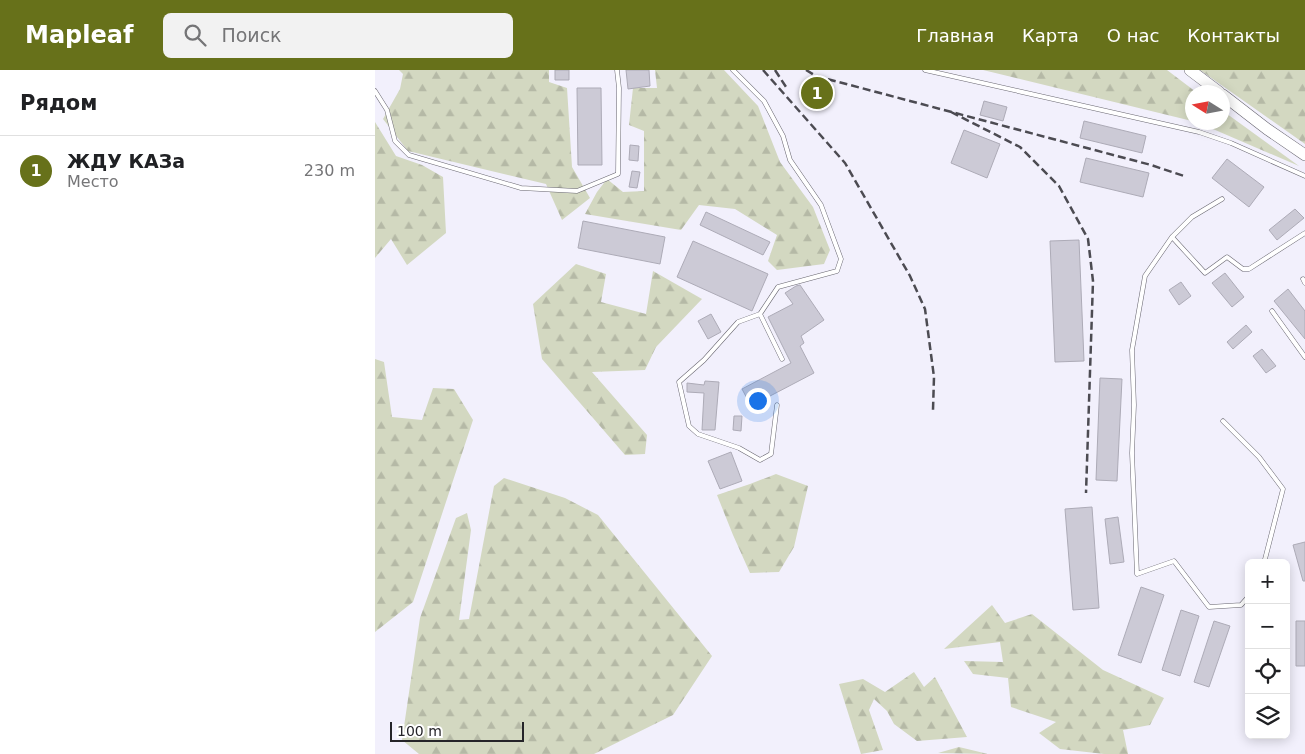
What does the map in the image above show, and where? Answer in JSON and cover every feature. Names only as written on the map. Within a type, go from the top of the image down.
[{"type":"main road","points":[[1190,70],[1210,85]]},
{"type":"main road","points":[[1230,100],[1305,155]]},
{"type":"lane","points":[[375,91],[387,110],[395,141],[409,155],[521,188],[577,191],[618,174],[619,88],[617,70]]},
{"type":"lane","points":[[733,70],[764,100],[783,136],[790,160],[821,205],[841,259],[837,271],[778,287],[760,314],[738,322],[704,360],[679,382],[689,426],[697,434],[739,448],[760,460],[771,454],[777,405]]},
{"type":"lane","points":[[925,70],[1199,132],[1305,176]]},
{"type":"lane","points":[[1222,199],[1192,217],[1172,237],[1145,276],[1132,350],[1134,405],[1132,454],[1137,574],[1174,561],[1209,607],[1241,605],[1245,600]]},
{"type":"lane","points":[[1172,237],[1205,273],[1227,257],[1243,269],[1249,269],[1305,233]]},
{"type":"lane","points":[[1272,311],[1305,357]]},
{"type":"lane","points":[[760,314],[782,359]]},
{"type":"lane","points":[[1223,421],[1259,457],[1283,489],[1265,559]]},
{"type":"green space","points":[[399,70],[549,70],[549,82],[567,88],[572,167],[590,198],[562,220],[546,184],[408,151],[383,119],[400,89],[403,74]]},
{"type":"green space","points":[[655,70],[724,70],[758,106],[780,162],[813,207],[830,250],[824,264],[777,270],[768,261],[777,235],[735,209],[699,205],[681,230],[585,214],[597,192],[607,179],[623,192],[644,191],[644,131],[629,125],[633,88],[657,88]]},
{"type":"green space","points":[[983,70],[1167,70],[1187,85],[1185,85],[1185,119]]},
{"type":"green space","points":[[1200,70],[1305,70],[1305,144],[1230,91],[1230,85],[1221,85]]},
{"type":"green space","points":[[1230,116],[1299,166],[1215,130],[1230,130]]},
{"type":"green space","points":[[375,122],[396,156],[422,165],[443,177],[446,233],[407,265],[391,239],[375,258]]},
{"type":"green space","points":[[576,264],[606,274],[601,302],[646,314],[653,271],[702,299],[656,347],[645,370],[592,372],[647,435],[645,454],[625,455],[542,359],[533,304]]},
{"type":"green space","points":[[375,359],[384,362],[392,417],[422,420],[433,388],[454,389],[473,420],[413,602],[375,632]]},
{"type":"green space","points":[[776,474],[808,486],[794,547],[779,572],[750,573],[717,495]]},
{"type":"green space","points":[[504,478],[565,498],[598,515],[712,656],[673,715],[594,754],[419,754],[402,740],[420,618],[456,518],[467,513],[471,530],[459,620],[469,619],[494,486]]},
{"type":"green space","points":[[992,605],[1005,623],[1032,614],[1103,670],[1164,698],[1150,725],[1123,730],[1128,754],[1104,754],[1060,749],[1039,733],[1056,722],[1011,707],[1008,678],[973,674],[964,661],[1003,662],[1000,642],[944,649]]},
{"type":"green space","points":[[914,672],[924,687],[935,677],[967,737],[917,741],[894,724],[887,711],[874,699],[869,710],[883,750],[861,754],[839,684],[863,679],[885,692]]},
{"type":"green space","points":[[959,747],[988,754],[938,753]]},
{"type":"building","points":[[555,70],[569,70],[569,80],[555,80]]},
{"type":"building","points":[[626,70],[649,70],[650,86],[628,89]]},
{"type":"building","points":[[813,80],[830,94],[821,106],[804,92]]},
{"type":"building","points":[[577,88],[601,88],[602,165],[578,165]]},
{"type":"building","points":[[984,101],[1007,107],[1003,121],[980,115]]},
{"type":"building","points":[[1084,121],[1146,136],[1142,153],[1080,138]]},
{"type":"building","points":[[964,130],[1000,144],[987,178],[951,163]]},
{"type":"building","points":[[630,145],[639,146],[638,161],[629,160]]},
{"type":"building","points":[[1086,158],[1149,173],[1143,197],[1080,182]]},
{"type":"building","points":[[1227,159],[1264,187],[1249,207],[1212,178]]},
{"type":"building","points":[[632,171],[640,172],[637,188],[629,187]]},
{"type":"building","points":[[1295,209],[1304,218],[1277,240],[1269,230]]},
{"type":"building","points":[[706,212],[770,242],[763,255],[700,225]]},
{"type":"building","points":[[583,221],[665,237],[660,264],[578,248]]},
{"type":"building","points":[[1079,240],[1084,361],[1055,362],[1050,241]]},
{"type":"building","points":[[693,241],[768,274],[752,311],[677,277]]},
{"type":"building","points":[[1225,273],[1244,297],[1232,307],[1212,283]]},
{"type":"building","points":[[1181,282],[1191,296],[1179,305],[1169,290]]},
{"type":"building","points":[[800,285],[824,320],[801,336],[804,343],[800,346],[814,373],[751,406],[742,389],[791,363],[768,317],[793,304],[785,293]]},
{"type":"building","points":[[1288,289],[1305,311],[1305,339],[1274,301]]},
{"type":"building","points":[[711,314],[721,332],[708,339],[698,321]]},
{"type":"building","points":[[1246,325],[1252,332],[1233,349],[1227,342]]},
{"type":"building","points":[[1262,349],[1276,366],[1266,373],[1253,356]]},
{"type":"building","points":[[1100,378],[1122,379],[1117,481],[1096,480]]},
{"type":"building","points":[[705,381],[719,382],[715,430],[702,430],[704,393],[687,392],[687,383],[704,385]]},
{"type":"building","points":[[734,416],[742,416],[741,431],[733,430]]},
{"type":"building","points":[[731,452],[742,481],[720,489],[708,461]]},
{"type":"building","points":[[1092,507],[1099,608],[1073,610],[1065,509]]},
{"type":"building","points":[[1118,517],[1124,562],[1110,564],[1105,519]]},
{"type":"building","points":[[1305,542],[1305,581],[1303,581],[1293,545]]},
{"type":"building","points":[[1141,587],[1164,595],[1141,663],[1118,655]]},
{"type":"building","points":[[1181,610],[1199,616],[1180,676],[1162,670]]},
{"type":"building","points":[[1214,621],[1230,626],[1209,687],[1194,682]]},
{"type":"building","points":[[1296,621],[1305,621],[1305,666],[1296,666]]},
{"type":"railway","points":[[763,70],[845,163],[910,276],[925,309],[934,377],[933,410]]},
{"type":"railway","points":[[775,70],[788,90]]},
{"type":"railway","points":[[806,70],[816,76],[1151,165],[1184,176]]},
{"type":"railway","points":[[951,112],[1020,147],[1059,186],[1088,239],[1093,281],[1086,493]]},
{"type":"place","name":"ЖДУ КАЗа","points":[[817,93]]}]
